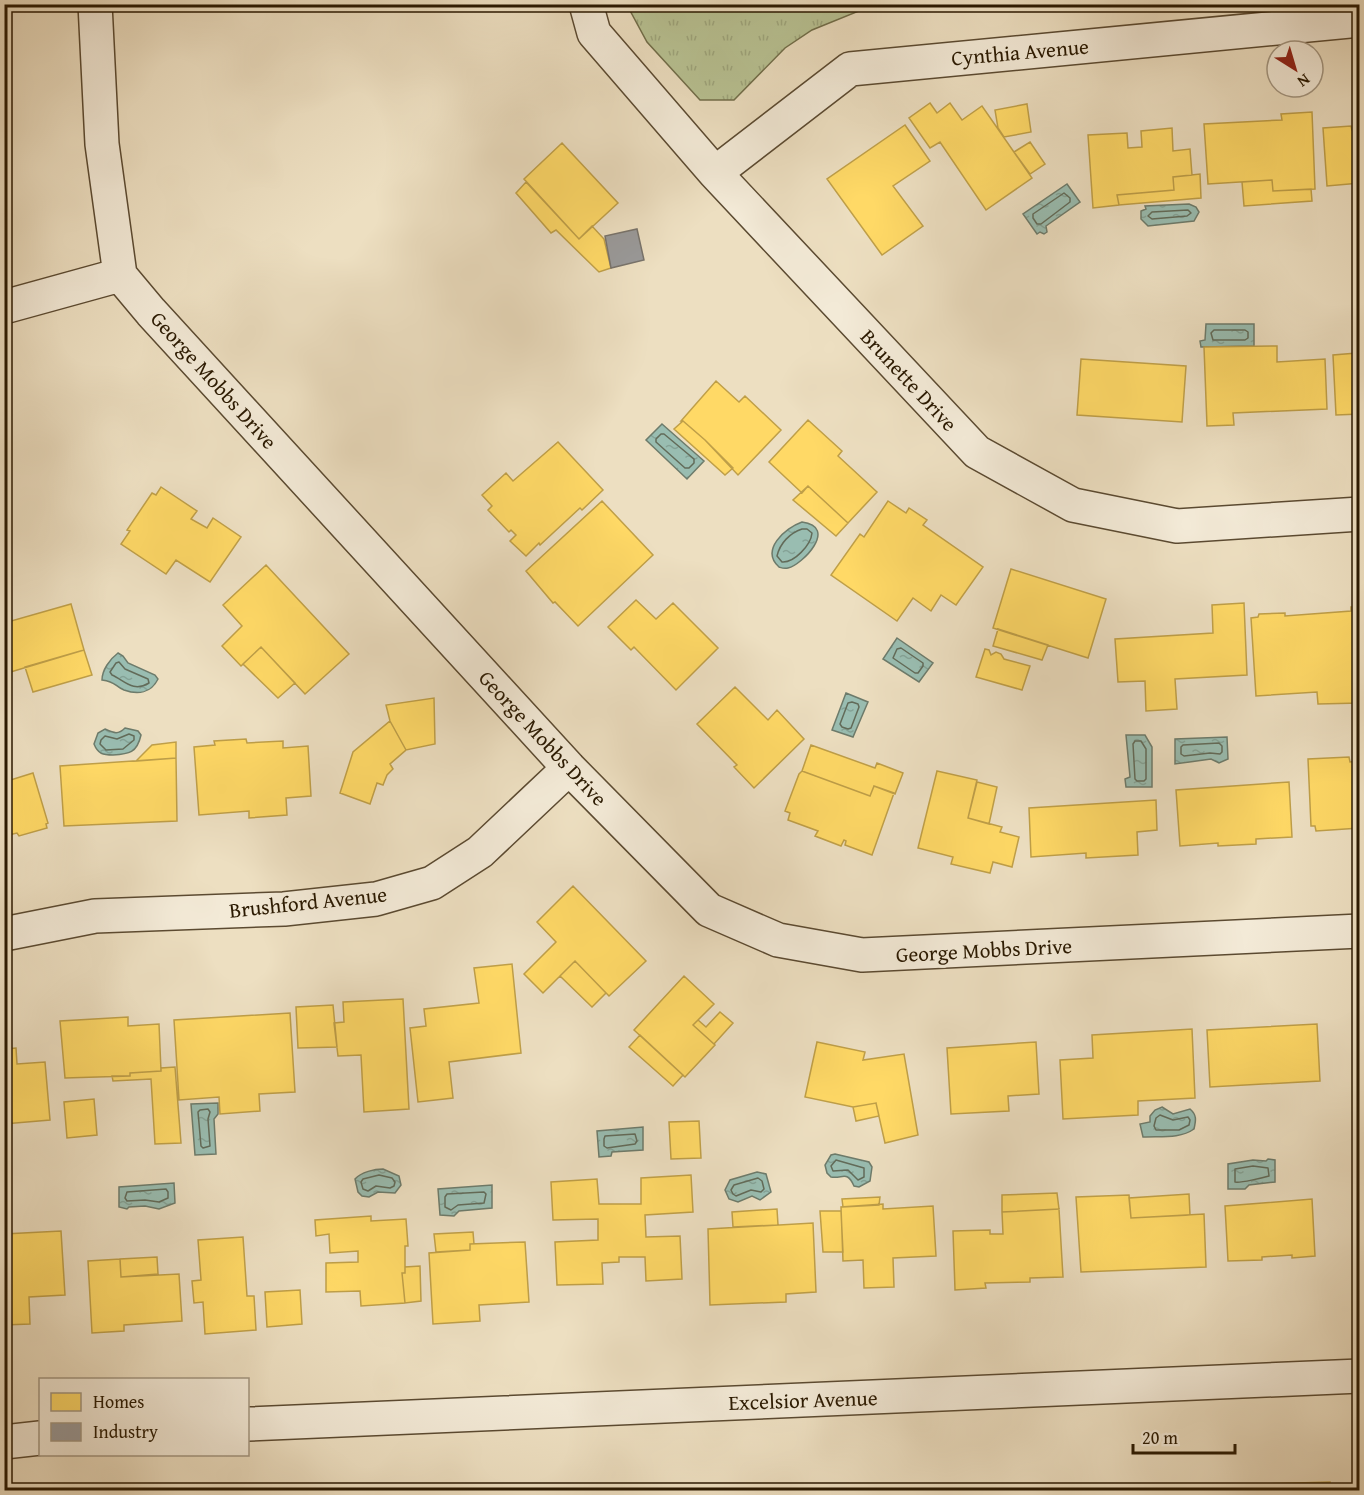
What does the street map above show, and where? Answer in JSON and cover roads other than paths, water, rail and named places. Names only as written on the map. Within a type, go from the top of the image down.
[{"type":"street","points":[[4,307],[120,275],[102,144],[94,4]]},
{"type":"street","name":"Brunette Drive","points":[[586,4],[594,33],[715,173],[977,452],[1073,505],[1177,526],[1359,514]]},
{"type":"street","name":"Cynthia Avenue","points":[[715,173],[850,69],[1359,20]]},
{"type":"street","name":"George Mobbs Drive","points":[[120,275],[151,312],[569,768],[709,910],[778,940],[862,955],[1359,931]]},
{"type":"street","name":"Brushford Avenue","points":[[4,934],[95,916],[284,909],[376,899],[398,893],[432,883],[480,852],[569,768]]},
{"type":"street","name":"Excelsior Avenue","points":[[249,1424],[1359,1376]]},
{"type":"street","points":[[4,1442],[39,1438]]},
{"type":"water","points":[[1067,184],[1080,202],[1046,226],[1047,232],[1037,234],[1023,214]]},
{"type":"water","points":[[1189,204],[1196,207],[1199,212],[1194,221],[1148,226],[1141,219],[1141,211],[1146,209],[1145,206]]},
{"type":"water","points":[[1206,324],[1254,324],[1254,346],[1201,347],[1200,341],[1205,340]]},
{"type":"water","points":[[662,424],[704,461],[687,479],[646,440]]},
{"type":"water","points":[[802,522],[813,525],[817,531],[818,538],[814,546],[794,565],[787,568],[779,567],[772,554],[773,547],[782,534]]},
{"type":"water","points":[[897,638],[933,663],[919,682],[883,659]]},
{"type":"water","points":[[118,653],[128,663],[155,675],[158,679],[155,684],[144,692],[134,692],[102,680],[107,665]]},
{"type":"water","points":[[846,693],[868,702],[853,737],[832,730]]},
{"type":"water","points":[[125,728],[138,731],[141,735],[135,749],[128,753],[113,755],[97,750],[94,744],[98,733],[105,729],[118,732]]},
{"type":"water","points":[[1126,735],[1145,735],[1152,747],[1152,787],[1126,787],[1125,779],[1130,777]]},
{"type":"water","points":[[1227,737],[1228,759],[1219,763],[1211,759],[1175,764],[1175,739]]},
{"type":"water","points":[[218,1103],[218,1114],[214,1119],[216,1154],[195,1155],[191,1104]]},
{"type":"water","points":[[1162,1107],[1173,1114],[1190,1109],[1195,1118],[1194,1129],[1176,1136],[1143,1137],[1140,1124],[1150,1122],[1150,1116]]},
{"type":"water","points":[[643,1127],[643,1150],[612,1152],[611,1156],[599,1157],[597,1131]]},
{"type":"water","points":[[831,1155],[869,1162],[872,1167],[870,1181],[859,1187],[854,1186],[847,1177],[831,1177],[825,1165]]},
{"type":"water","points":[[1275,1160],[1275,1182],[1249,1185],[1245,1189],[1228,1189],[1228,1164]]},
{"type":"water","points":[[383,1169],[399,1176],[401,1185],[395,1193],[378,1192],[369,1197],[362,1196],[358,1192],[355,1179],[368,1171]]},
{"type":"water","points":[[757,1172],[766,1174],[771,1192],[760,1200],[752,1196],[738,1202],[729,1199],[725,1190],[730,1180]]},
{"type":"water","points":[[174,1183],[175,1203],[159,1209],[145,1206],[127,1209],[119,1207],[119,1187]]},
{"type":"water","points":[[492,1185],[492,1208],[459,1211],[454,1216],[440,1215],[438,1189]]}]
